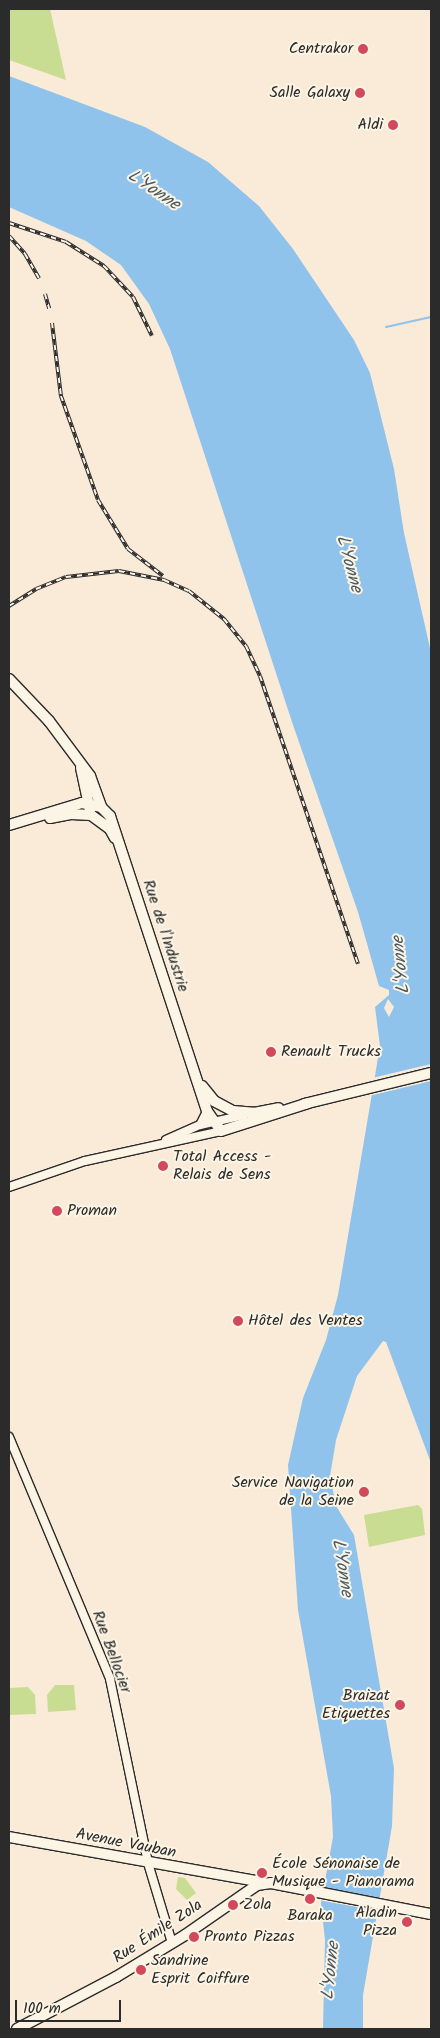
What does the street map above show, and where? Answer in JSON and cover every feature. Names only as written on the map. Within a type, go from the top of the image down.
[{"type":"main road","points":[[9,679],[49,721],[90,776],[96,803],[91,815]]},
{"type":"main road","points":[[80,764],[85,784],[96,803]]},
{"type":"main road","points":[[72,805],[85,784]]},
{"type":"main road","points":[[9,826],[72,805],[96,803]]},
{"type":"main road","name":"Rue de l'Industrie","points":[[96,803],[114,824],[207,1111],[221,1131]]},
{"type":"main road","points":[[9,826],[70,814],[91,815],[110,829],[120,845]]},
{"type":"main road","points":[[254,1113],[308,1103],[431,1073]]},
{"type":"main road","name":"Rue de l'Industrie","points":[[196,1078],[214,1101],[233,1111],[254,1113]]},
{"type":"main road","points":[[221,1131],[308,1103]]},
{"type":"main road","name":"Avenue Vauban","points":[[9,1838],[237,1880],[271,1883]]},
{"type":"main road","points":[[237,1880],[241,1893]]},
{"type":"main road","name":"Rue Émile Zola","points":[[17,2029],[111,1980],[172,1943],[241,1893],[257,1885],[271,1883],[431,1914]]},
{"type":"street","points":[[200,1125],[207,1111]]},
{"type":"street","points":[[162,1143],[200,1125],[254,1113]]},
{"type":"street","points":[[9,1187],[67,1167],[162,1143],[221,1131]]},
{"type":"street","name":"Rue Bellocier","points":[[9,1437],[110,1679],[148,1863],[172,1943]]},
{"type":"green space","points":[[9,9],[50,9],[66,80],[9,60]]},
{"type":"green space","points":[[418,1505],[422,1509],[425,1535],[369,1547],[364,1515]]},
{"type":"green space","points":[[55,1685],[74,1685],[76,1710],[48,1712],[47,1695]]},
{"type":"green space","points":[[28,1687],[35,1695],[36,1714],[9,1715],[9,1688]]},
{"type":"green space","points":[[178,1877],[185,1878],[196,1893],[187,1900],[176,1889]]},
{"type":"water","name":"L'Yonne","points":[[9,76],[145,127],[208,162],[259,206],[293,249],[354,340],[370,373],[394,469],[404,533],[430,648],[431,1463],[386,1342],[383,1341],[357,1376],[336,1440],[330,1476],[336,1506],[354,1535],[394,1768],[392,1826],[363,1995],[363,2029],[323,2029],[325,1940],[321,1903],[333,1837],[331,1796],[298,1610],[288,1465],[303,1398],[326,1340],[338,1295],[380,1046],[375,1007],[389,995],[389,990],[379,986],[358,912],[292,722],[170,349],[149,304],[121,265],[86,241],[9,207]],"holes":[[[388,999],[394,1007],[389,1017],[384,1008]]]},
{"type":"pier","points":[[431,1064],[431,1081],[369,1096],[372,1078]]},
{"type":"pier","points":[[324,1888],[380,1898],[378,1911],[322,1901]]},
{"type":"waterway","points":[[386,327],[431,317]]},
{"type":"railway","points":[[9,223],[66,242],[104,266],[133,297],[152,336]]},
{"type":"railway","points":[[9,236],[25,254],[39,278]]},
{"type":"railway","points":[[45,294],[49,308]]},
{"type":"railway","points":[[52,323],[61,396],[98,500],[128,549],[163,576]]},
{"type":"railway","points":[[9,606],[36,589],[66,577],[119,571],[164,580],[189,591],[224,619],[246,646],[260,676],[358,964]]},
{"type":"place","name":"Centrakor","points":[[363,49]]},
{"type":"place","name":"Salle Galaxy","points":[[360,93]]},
{"type":"place","name":"Aldi","points":[[393,125]]},
{"type":"place","name":"Renault Trucks","points":[[271,1052]]},
{"type":"place","name":"Total Access - Relais de Sens","points":[[163,1166]]},
{"type":"place","name":"Proman","points":[[57,1211]]},
{"type":"place","name":"Hôtel des Ventes","points":[[238,1321]]},
{"type":"place","name":"Service Navigation de la Seine","points":[[364,1492]]},
{"type":"place","name":"Braizat Etiquettes","points":[[400,1705]]},
{"type":"place","name":"École Sénonaise de Musique - Pianorama","points":[[262,1873]]},
{"type":"place","name":"Baraka","points":[[310,1899]]},
{"type":"place","name":"Zola","points":[[233,1905]]},
{"type":"place","name":"Aladin Pizza","points":[[407,1922]]},
{"type":"place","name":"Pronto Pizzas","points":[[194,1937]]},
{"type":"place","name":"Sandrine Esprit Coiffure","points":[[141,1970]]}]
